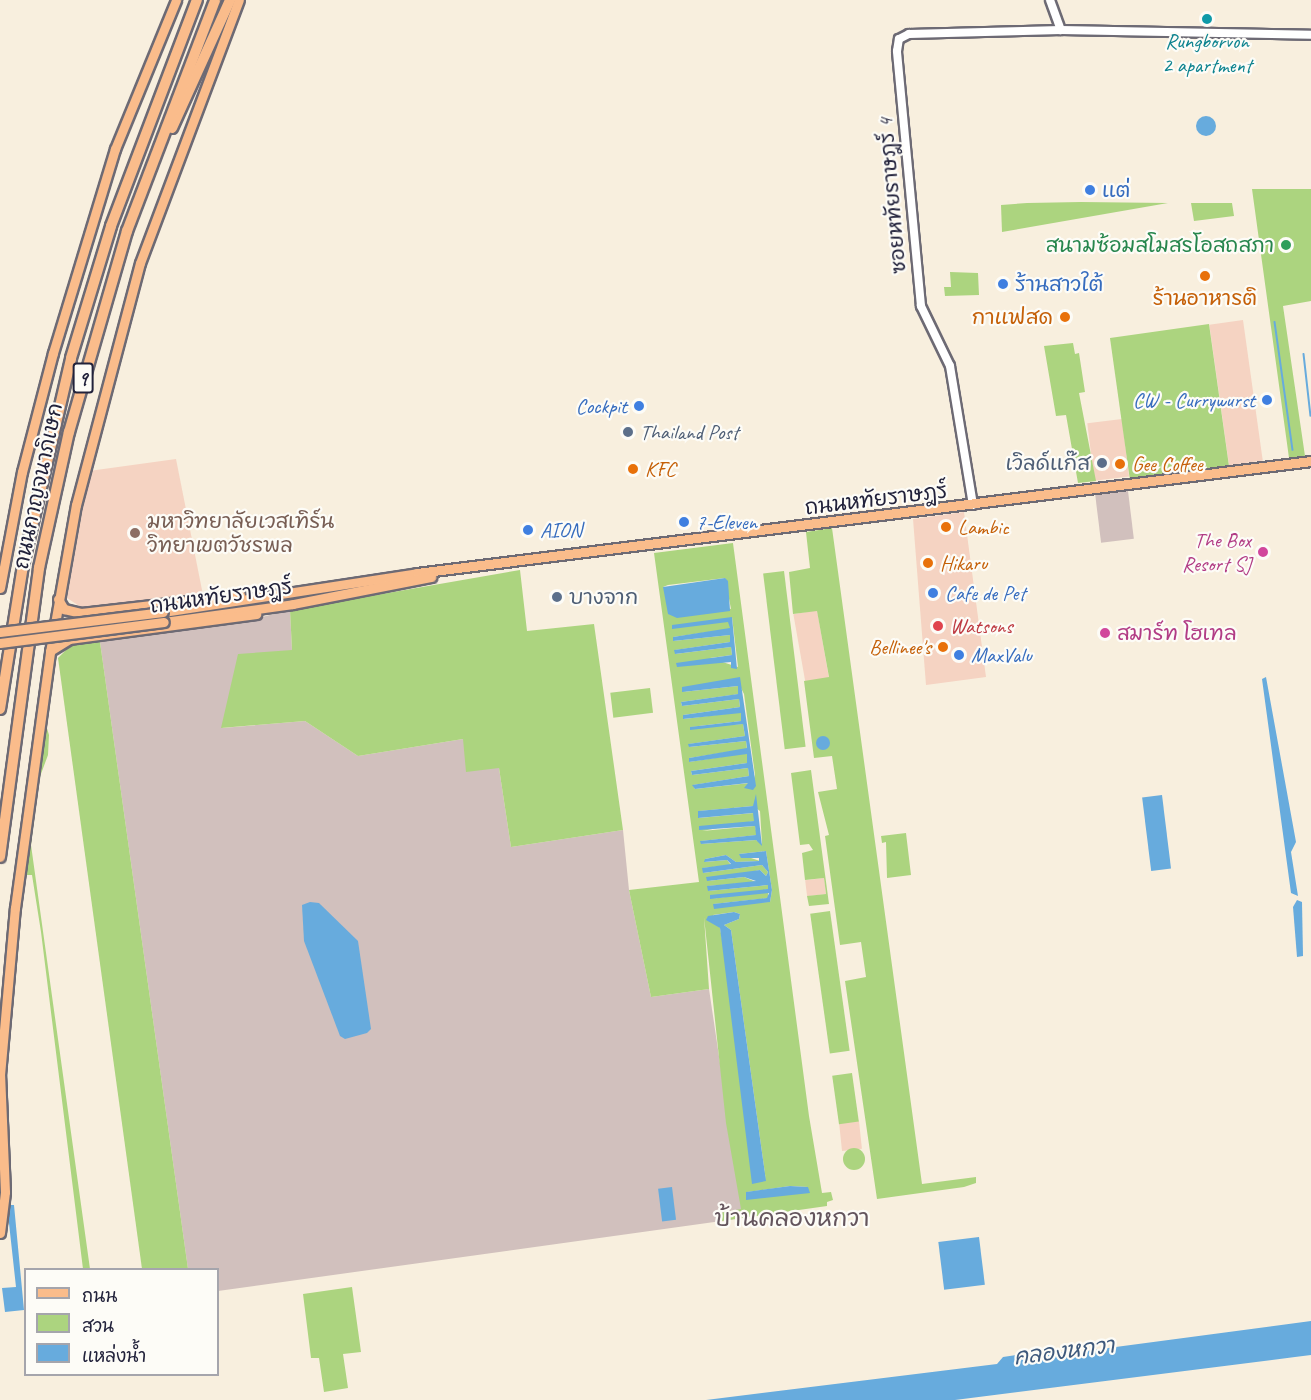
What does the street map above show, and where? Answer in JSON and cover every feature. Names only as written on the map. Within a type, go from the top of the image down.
[{"type":"highway","name":"ถนนกาญจนาภิเษก","points":[[0,710],[23,565],[71,358],[111,226],[197,0]]},
{"type":"highway","name":"ถนนกาญจนาภิเษก","points":[[0,863],[19,697],[57,482],[108,291],[154,160],[215,0]]},
{"type":"highway","points":[[154,160],[200,75],[230,0]]},
{"type":"main road","points":[[0,588],[22,472],[53,352],[116,149],[176,0]]},
{"type":"main road","points":[[0,1233],[5,1192],[0,1075],[8,975],[58,599],[85,461],[140,263],[239,0]]},
{"type":"main road","name":"ถนนหทัยราษฎร์","points":[[0,632],[163,612],[444,572],[1311,461]]},
{"type":"main road","name":"ถนนหทัยราษฎร์","points":[[0,643],[293,604],[444,572]]},
{"type":"main road","points":[[58,599],[64,609],[81,613],[196,597],[292,592]]},
{"type":"main road","points":[[50,652],[58,643],[69,639],[243,618],[293,604]]},
{"type":"street","points":[[1050,0],[1061,30],[1311,35]]},
{"type":"street","name":"ซอยหทัยราษฎร์ 4","points":[[973,505],[950,366],[921,306],[897,45],[899,39],[909,34],[1061,30]]},
{"type":"shaded area","points":[[1243,320],[1263,461],[1229,465],[1209,325]]},
{"type":"shaded area","points":[[1122,419],[1129,477],[1094,481],[1087,423]]},
{"type":"shaded area","name":"มหาวิทยาลัยเวสเทิร์น วิทยาเขตวัชรพล","points":[[176,459],[203,595],[87,611],[67,598],[89,471]]},
{"type":"shaded area","points":[[1128,491],[1134,539],[1101,543],[1095,495]]},
{"type":"shaded area","points":[[964,512],[986,677],[926,685],[913,519]]},
{"type":"shaded area","points":[[290,610],[292,650],[222,728],[305,721],[358,756],[463,739],[499,768],[511,847],[623,830],[629,890],[651,997],[709,989],[743,1218],[219,1291],[219,1268],[188,1268],[100,642],[242,622]]},
{"type":"shaded area","points":[[817,610],[829,678],[805,682],[793,614]]},
{"type":"shaded area","points":[[824,878],[826,894],[807,896],[805,880]]},
{"type":"shaded area","points":[[859,1121],[862,1149],[842,1151],[839,1123]]},
{"type":"green space","name":"สนามซ้อมสโมสรโอสถสภา","points":[[1252,189],[1311,189],[1311,301],[1283,306],[1305,456],[1289,458]]},
{"type":"green space","points":[[1168,203],[1002,232],[1001,205]]},
{"type":"green space","points":[[1191,203],[1232,203],[1234,216],[1194,221]]},
{"type":"green space","points":[[950,272],[978,273],[979,295],[945,296],[944,287],[951,287]]},
{"type":"green space","points":[[1209,324],[1229,466],[1130,480],[1110,338]]},
{"type":"green space","points":[[1073,343],[1075,354],[1079,353],[1085,392],[1079,393],[1096,481],[1078,483],[1066,415],[1056,416],[1044,346]]},
{"type":"green space","points":[[832,528],[922,1184],[976,1177],[976,1183],[964,1187],[877,1199],[845,981],[866,977],[861,942],[840,945],[825,836],[829,835],[818,792],[837,789],[832,756],[814,758],[804,681],[829,677],[817,611],[793,614],[789,572],[810,568],[806,532]]},
{"type":"green space","points":[[733,543],[809,1116],[822,1193],[831,1192],[833,1200],[827,1202],[827,1206],[721,1221],[719,1213],[741,1209],[726,1123],[704,917],[709,989],[651,997],[629,890],[699,882],[654,553]],"holes":[[[725,578],[731,609],[663,587]],[[732,617],[738,667],[710,658],[732,655],[731,647],[675,654],[675,650],[730,642],[730,635],[673,641],[673,637],[730,629]],[[737,680],[744,694],[755,775],[752,787],[747,785],[750,783],[695,789],[693,785],[749,776],[748,768],[692,775],[691,771],[747,763],[747,753],[689,762],[689,758],[747,749],[746,741],[689,747],[689,744],[745,736],[743,724],[690,727],[741,721],[741,712],[684,719],[683,715],[740,707],[739,699],[682,706],[681,702],[739,694],[738,686],[682,692]],[[753,806],[760,811],[762,844],[756,840],[701,844],[701,841],[757,835],[755,826],[702,831],[754,821],[754,813],[699,818],[699,811]],[[766,851],[772,890],[770,902],[713,904],[768,898],[768,891],[711,899],[769,889],[768,885],[708,891],[708,886],[756,882],[744,877],[707,881],[760,870],[766,876],[768,872],[762,865],[703,873],[703,868],[731,865],[727,860],[705,862],[705,859],[726,855],[736,862],[760,861],[739,854]],[[734,912],[740,914],[739,919],[724,925],[731,930],[766,1181],[720,928],[713,915]],[[790,1186],[808,1187],[746,1197],[747,1192]]]},
{"type":"green space","points":[[520,570],[527,631],[594,624],[623,830],[511,847],[499,768],[466,772],[463,739],[358,756],[305,721],[221,728],[238,654],[292,650],[290,610]]},
{"type":"green space","points":[[784,571],[806,747],[785,749],[763,574]]},
{"type":"green space","points":[[100,642],[188,1268],[142,1268],[58,658],[71,645]]},
{"type":"green space","points":[[650,688],[653,713],[613,718],[610,693]]},
{"type":"green space","points":[[44,718],[49,735],[48,755],[38,782],[31,845],[90,1268],[83,1268],[32,875],[25,875]]},
{"type":"green space","points":[[811,770],[829,904],[809,906],[807,896],[826,894],[824,878],[805,880],[802,853],[813,850],[809,844],[800,845],[791,773]]},
{"type":"green space","points":[[906,833],[911,875],[887,878],[886,842],[882,843],[881,836]]},
{"type":"green space","points":[[830,911],[850,1051],[830,1053],[810,914]]},
{"type":"green space","points":[[852,1073],[859,1122],[839,1124],[832,1076]]},
{"type":"green space","points":[[854,1148],[862,1151],[865,1159],[862,1167],[854,1170],[846,1167],[843,1159],[846,1151]]},
{"type":"green space","points":[[352,1287],[361,1352],[343,1354],[348,1388],[324,1392],[319,1358],[311,1358],[303,1294]]},
{"type":"water","points":[[1206,116],[1213,119],[1216,126],[1213,133],[1206,136],[1199,133],[1196,126],[1199,119]]},
{"type":"water","points":[[725,578],[728,581],[730,611],[677,618],[668,614],[663,587]]},
{"type":"water","points":[[732,617],[737,669],[731,668],[731,662],[677,667],[676,663],[732,655],[731,647],[675,654],[674,650],[730,642],[730,635],[673,641],[673,637],[730,628],[728,622],[672,629],[672,625]]},
{"type":"water","points":[[740,677],[756,786],[753,790],[744,788],[748,783],[695,789],[692,785],[749,776],[748,768],[692,775],[691,771],[747,763],[747,754],[689,762],[689,758],[747,748],[746,741],[689,747],[688,744],[745,736],[743,724],[690,730],[690,727],[741,721],[741,713],[683,719],[683,715],[740,707],[739,699],[682,706],[681,702],[738,694],[738,686],[682,692],[682,687]]},
{"type":"water","points":[[1266,677],[1296,842],[1291,852],[1298,896],[1291,893],[1262,679]]},
{"type":"water","points":[[820,736],[826,736],[830,743],[826,750],[820,750],[816,746],[816,740]]},
{"type":"water","points":[[756,794],[762,846],[756,840],[701,844],[700,841],[756,835],[755,826],[699,830],[699,826],[754,821],[753,813],[698,818],[698,811],[753,806]]},
{"type":"water","points":[[1162,795],[1171,868],[1151,871],[1142,797]]},
{"type":"water","points":[[766,851],[772,890],[770,902],[714,909],[713,904],[767,898],[769,893],[710,899],[710,895],[768,889],[768,885],[708,891],[707,886],[756,881],[744,877],[707,881],[706,877],[760,870],[766,876],[768,872],[762,865],[703,873],[702,868],[731,864],[727,860],[704,862],[705,859],[726,855],[736,862],[759,861],[759,858],[741,858],[739,854]]},
{"type":"water","points":[[1297,900],[1302,902],[1303,956],[1297,957],[1293,907]]},
{"type":"water","points":[[310,902],[319,903],[358,941],[371,1029],[367,1033],[345,1039],[340,1036],[304,941],[302,905]]},
{"type":"water","points":[[734,912],[740,914],[739,919],[724,925],[731,930],[766,1181],[752,1184],[720,928],[706,920],[708,916]]},
{"type":"water","points":[[790,1186],[808,1187],[810,1193],[746,1200],[746,1192]]},
{"type":"water","points":[[672,1187],[676,1220],[662,1221],[658,1189]]},
{"type":"water","points":[[7,1205],[14,1205],[24,1310],[5,1312],[2,1288],[16,1287]]},
{"type":"water","points":[[979,1237],[985,1285],[944,1290],[938,1242]]},
{"type":"water","points":[[1311,1321],[1311,1355],[955,1400],[706,1400],[997,1364],[1003,1357],[1030,1353],[1078,1352]]},
{"type":"waterway","points":[[1275,322],[1293,450]]},
{"type":"waterway","points":[[1304,354],[1311,416]]},
{"type":"place","name":"Rungborvon 2 apartment","points":[[1207,19]]},
{"type":"place","name":"แต่","points":[[1090,190]]},
{"type":"place","name":"สนามซ้อมสโมสรโอสถสภา","points":[[1286,245]]},
{"type":"place","name":"ร้านอาหารติ","points":[[1205,276]]},
{"type":"place","name":"ร้านสาวใต้","points":[[1003,284]]},
{"type":"place","name":"กาแฟสด","points":[[1065,317]]},
{"type":"place","name":"CW - Currywurst","points":[[1267,400]]},
{"type":"place","name":"Cockpit","points":[[639,406]]},
{"type":"place","name":"Thailand Post","points":[[628,432]]},
{"type":"place","name":"เวิลด์แก๊ส","points":[[1102,463]]},
{"type":"place","name":"Gee Coffee","points":[[1120,464]]},
{"type":"place","name":"KFC","points":[[633,469]]},
{"type":"place","name":"7-Eleven","points":[[684,522]]},
{"type":"place","name":"Lambic","points":[[946,527]]},
{"type":"place","name":"AION","points":[[528,530]]},
{"type":"place","name":"มหาวิทยาลัยเวสเทิร์น วิทยาเขตวัชรพล","points":[[135,533]]},
{"type":"place","name":"The Box Resort SJ","points":[[1263,552]]},
{"type":"place","name":"Hikaru","points":[[928,563]]},
{"type":"place","name":"Cafe de Pet","points":[[933,593]]},
{"type":"place","name":"บางจาก","points":[[557,597]]},
{"type":"place","name":"Watsons","points":[[938,626]]},
{"type":"place","name":"สมาร์ท โฮเทล","points":[[1105,633]]},
{"type":"place","name":"Bellinee's","points":[[943,647]]},
{"type":"place","name":"MaxValu","points":[[959,655]]},
{"type":"district","name":"บ้านคลองหกวา","points":[[792,1219]]},
{"type":"water label","name":"คลองหกวา","points":[[1064,1352]]}]
